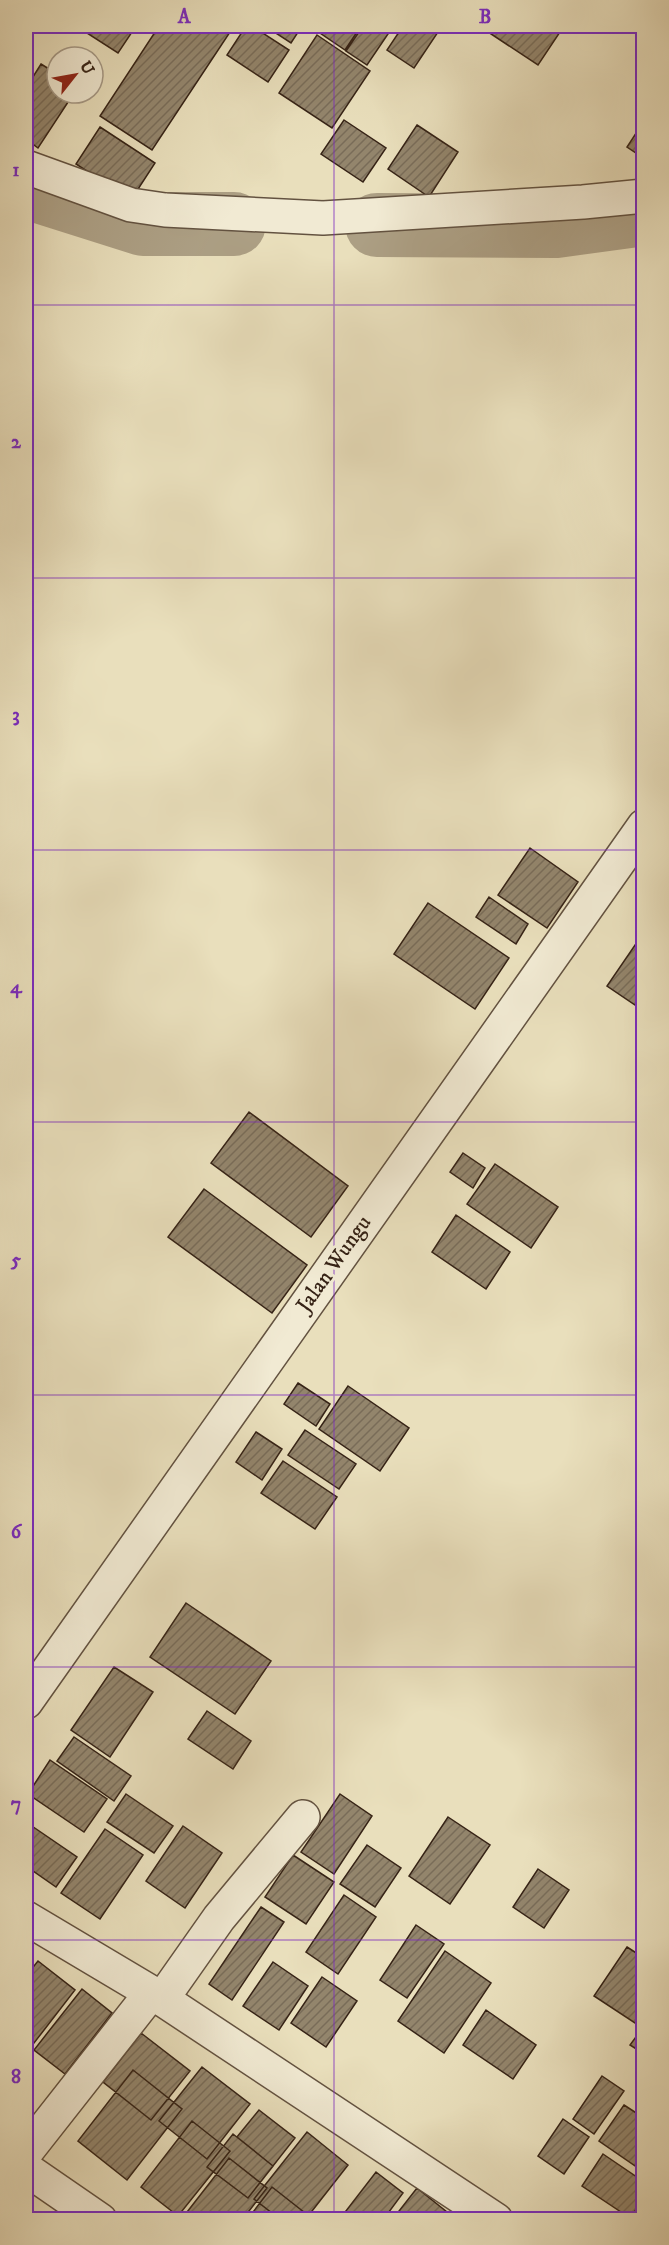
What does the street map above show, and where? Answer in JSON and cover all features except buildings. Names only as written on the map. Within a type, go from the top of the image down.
[{"type":"street","points":[[26,167],[131,205],[165,210],[323,218],[583,202],[644,196]]},
{"type":"street","name":"Jalan Wungu","points":[[26,1702],[644,826]]},
{"type":"street","points":[[26,2152],[303,1817]]},
{"type":"street","points":[[26,1918],[156,1996],[496,2220]]},
{"type":"street","points":[[26,2169],[100,2220]]},
{"type":"waterway","points":[[26,187],[143,224],[234,224]]},
{"type":"waterway","points":[[377,225],[556,226],[644,214]]}]
